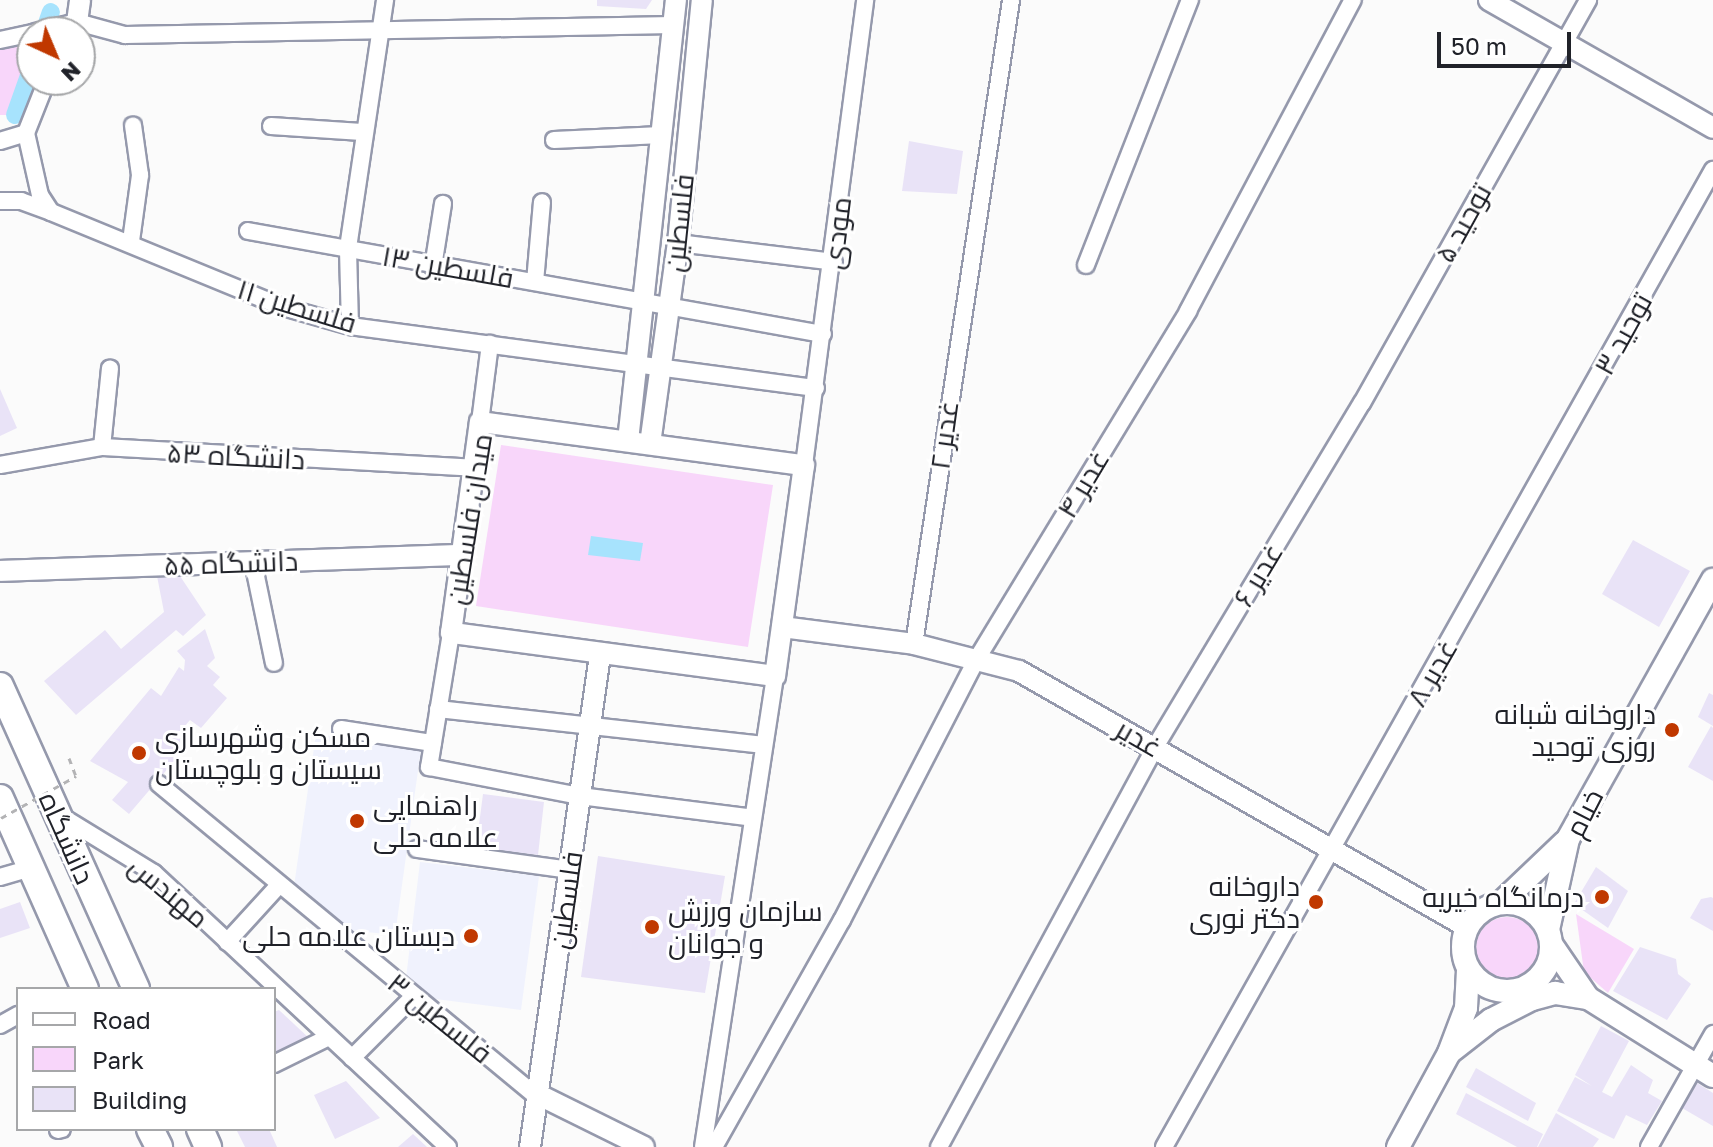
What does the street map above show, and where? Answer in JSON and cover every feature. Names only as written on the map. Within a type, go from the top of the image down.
[{"type":"main road","name":"خیام","points":[[1550,937],[1568,839],[1713,580]]},
{"type":"main road","name":"دانشگاه","points":[[0,686],[135,987]]},
{"type":"main road","name":"دانشگاه","points":[[0,798],[77,986]]},
{"type":"main road","points":[[1501,903],[1568,839]]},
{"type":"main road","points":[[1398,1147],[1449,1053],[1466,1008],[1468,969],[1463,955],[1467,927],[1487,907],[1501,903],[1529,908],[1588,998]]},
{"type":"main road","points":[[1468,969],[1488,988],[1519,990],[1544,972],[1550,937]]},
{"type":"main road","points":[[1449,1053],[1491,1020],[1532,999],[1555,993],[1588,998],[1704,1070]]},
{"type":"street","points":[[350,326],[348,248],[362,132],[382,33],[385,0]]},
{"type":"street","name":"فلسطین","points":[[628,441],[647,299],[676,0]]},
{"type":"street","name":"فلسطین","points":[[650,444],[678,243],[702,0]]},
{"type":"street","name":"مودی","points":[[804,465],[834,262],[865,0]]},
{"type":"street","name":"غدیر ۲","points":[[914,644],[1011,0]]},
{"type":"street","points":[[1086,265],[1190,0]]},
{"type":"street","name":"غدیر ۴","points":[[714,1147],[842,920],[978,657],[1188,311],[1353,0]]},
{"type":"street","points":[[1489,0],[1713,128]]},
{"type":"street","name":"توحید ۵","points":[[1362,403],[1588,0]]},
{"type":"street","points":[[96,30],[125,35],[382,33],[673,25]]},
{"type":"street","points":[[41,96],[26,133],[40,195],[51,212]]},
{"type":"street","points":[[131,241],[140,175],[133,125]]},
{"type":"street","points":[[271,126],[362,132]]},
{"type":"street","points":[[0,141],[26,133]]},
{"type":"street","points":[[554,140],[661,135]]},
{"type":"street","name":"توحید ۳","points":[[1533,497],[1713,170]]},
{"type":"street","name":"فلسطین ۱۱","points":[[0,201],[21,201],[131,241],[229,286],[350,326],[816,388]]},
{"type":"street","points":[[535,282],[542,202]]},
{"type":"street","points":[[433,267],[443,204]]},
{"type":"street","name":"فلسطین ۱۳","points":[[248,231],[348,248],[433,267],[647,299],[823,334]]},
{"type":"street","points":[[678,243],[834,262]]},
{"type":"street","points":[[480,422],[490,344]]},
{"type":"street","points":[[102,447],[110,368]]},
{"type":"street","name":"غدیر ۶","points":[[939,1147],[1155,747],[1362,403]]},
{"type":"street","name":"میدان فلسطین","points":[[775,676],[451,633],[480,422],[804,465]]},
{"type":"street","name":"دانشگاه ۵۳","points":[[0,465],[102,447],[474,468]]},
{"type":"street","points":[[703,1147],[804,465]]},
{"type":"street","name":"غدیر ۸","points":[[1164,1147],[1330,849],[1533,497]]},
{"type":"street","name":"دانشگاه ۵۵","points":[[0,571],[462,555]]},
{"type":"street","points":[[253,562],[274,663]]},
{"type":"street","name":"غدیر","points":[[782,627],[914,644],[978,657],[1019,671],[1467,927]]},
{"type":"street","points":[[451,633],[429,767],[580,796],[753,818]]},
{"type":"street","name":"فلسطین","points":[[530,1147],[600,653]]},
{"type":"street","points":[[438,709],[589,729],[764,745]]},
{"type":"street","points":[[341,729],[433,743]]},
{"type":"street","name":"فلسطین ۳","points":[[159,784],[413,997],[538,1096]]},
{"type":"street","name":"مهندس","points":[[56,813],[145,867],[275,987]]},
{"type":"street","points":[[417,849],[570,870]]},
{"type":"street","points":[[0,877],[31,868]]},
{"type":"street","points":[[227,942],[279,885]]},
{"type":"street","name":"مهندس","points":[[276,988],[448,1147]]},
{"type":"street","points":[[352,1058],[413,997]]},
{"type":"street","points":[[1649,1147],[1704,1070],[1713,1034]]},
{"type":"street","points":[[276,1063],[329,1037]]},
{"type":"street","points":[[538,1096],[644,1147]]},
{"type":"path","points":[[1,818],[76,776],[69,758]]},
{"type":"shaded area","name":"راهنمایی علامه حلی","points":[[316,734],[421,749],[395,935],[348,930],[293,893]]},
{"type":"shaded area","name":"دبستان علامه حلی","points":[[420,862],[539,876],[521,1010],[404,995]]},
{"type":"green space","points":[[16,38],[16,90],[9,115],[0,115],[0,39]]},
{"type":"green space","points":[[501,445],[773,485],[748,647],[476,606]]},
{"type":"green space","points":[[1576,914],[1634,949],[1608,993],[1584,972]]},
{"type":"green space","points":[[1507,917],[1519,919],[1529,926],[1536,936],[1536,960],[1529,970],[1519,977],[1507,979],[1495,977],[1485,970],[1478,960],[1476,948],[1478,936],[1485,926],[1495,919]]},
{"type":"water","points":[[591,536],[643,543],[640,561],[588,555]]},
{"type":"building","points":[[597,0],[652,0],[646,9],[597,6]]},
{"type":"building","points":[[909,141],[963,151],[957,194],[902,191]]},
{"type":"building","points":[[0,389],[17,428],[0,436]]},
{"type":"building","points":[[1633,540],[1690,571],[1659,627],[1602,594]]},
{"type":"building","points":[[178,573],[206,615],[183,636],[176,630],[76,715],[44,681],[105,630],[121,649],[164,612],[157,576]]},
{"type":"building","name":"مسکن وشهرسازی سیستان و بلوچستان","points":[[205,629],[215,658],[207,666],[220,677],[213,685],[227,698],[201,728],[190,720],[177,735],[188,745],[129,814],[112,800],[128,782],[90,761],[151,688],[161,696],[179,667],[184,671],[185,660],[177,651]]},
{"type":"building","points":[[1709,693],[1713,695],[1713,726],[1698,717]]},
{"type":"building","points":[[1711,726],[1713,728],[1713,781],[1688,767]]},
{"type":"building","points":[[483,794],[544,802],[538,855],[476,848]]},
{"type":"building","name":"سازمان ورزش و جوانان","points":[[598,856],[725,876],[705,993],[581,977]]},
{"type":"building","name":"درمانگاه خیریه","points":[[1596,867],[1628,891],[1608,928],[1574,904]]},
{"type":"building","points":[[1711,897],[1713,931],[1690,918],[1701,899]]},
{"type":"building","points":[[20,902],[30,928],[0,938],[0,909]]},
{"type":"building","points":[[1640,947],[1676,959],[1678,974],[1691,984],[1667,1020],[1613,991]]},
{"type":"building","points":[[279,1010],[309,1038],[276,1054],[276,1011]]},
{"type":"building","points":[[1601,1026],[1629,1041],[1602,1092],[1612,1097],[1631,1065],[1653,1080],[1648,1093],[1662,1101],[1647,1125],[1626,1115],[1614,1139],[1557,1111],[1575,1077],[1592,1086],[1575,1075]]},
{"type":"building","points":[[1476,1068],[1536,1103],[1528,1121],[1466,1087]]},
{"type":"building","points":[[346,1081],[380,1118],[335,1139],[314,1095]]},
{"type":"building","points":[[1697,1083],[1713,1093],[1713,1126],[1682,1108]]},
{"type":"building","points":[[1466,1093],[1543,1134],[1537,1147],[1517,1147],[1456,1114]]},
{"type":"building","points":[[1556,1113],[1599,1139],[1593,1147],[1538,1147]]},
{"type":"building","points":[[237,1131],[270,1131],[277,1147],[245,1147]]},
{"type":"building","points":[[413,1134],[427,1147],[398,1147]]},
{"type":"waterway","points":[[50,16],[51,12]]},
{"type":"waterway","points":[[15,115],[22,96]]},
{"type":"place","name":"داروخانه شبانه روزی توحید","points":[[1672,730]]},
{"type":"place","name":"مسکن وشهرسازی سیستان و بلوچستان","points":[[139,753]]},
{"type":"place","name":"راهنمایی علامه حلی","points":[[357,821]]},
{"type":"place","name":"درمانگاه خیریه","points":[[1602,897]]},
{"type":"place","name":"داروخانه دکتر نوری","points":[[1316,902]]},
{"type":"place","name":"سازمان ورزش و جوانان","points":[[652,927]]},
{"type":"place","name":"دبستان علامه حلی","points":[[471,936]]}]
